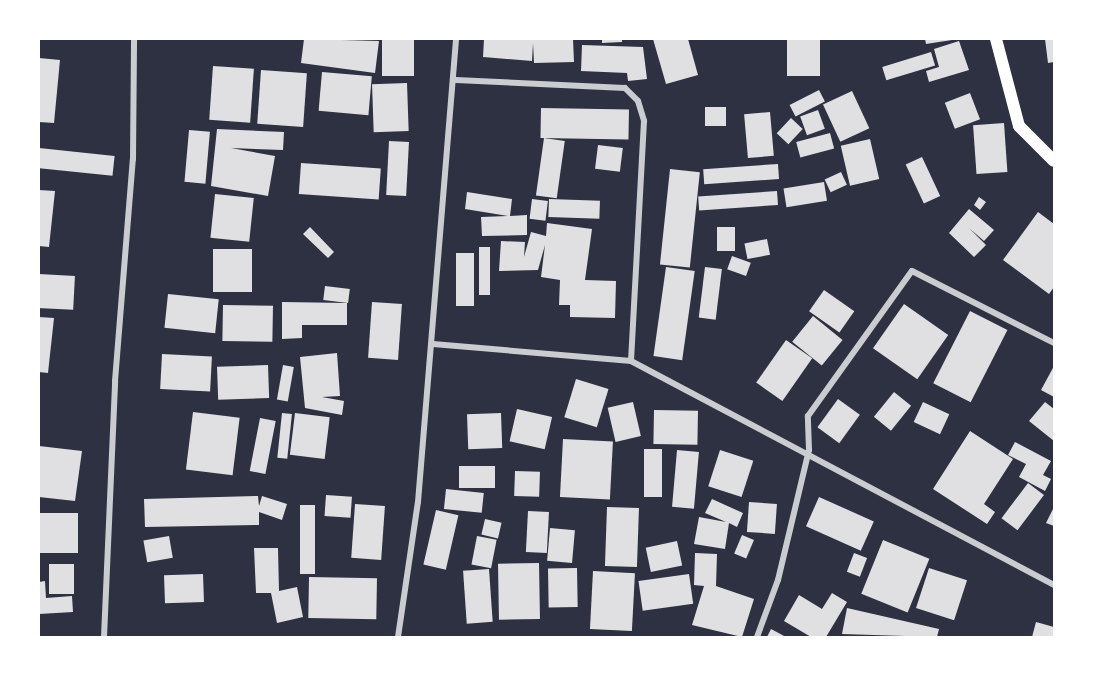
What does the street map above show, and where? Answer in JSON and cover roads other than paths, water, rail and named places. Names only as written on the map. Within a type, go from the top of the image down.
[{"type":"main road","points":[[996,39],[1019,126],[1054,161]]},
{"type":"street","points":[[104,637],[115,381],[133,159],[134,39]]},
{"type":"street","points":[[398,637],[433,344],[456,80],[456,39]]},
{"type":"street","points":[[456,80],[625,88],[638,101],[644,121],[631,361]]},
{"type":"street","points":[[757,637],[778,580],[809,450],[808,416],[912,271],[1054,343]]},
{"type":"street","points":[[433,344],[631,361],[809,450],[1054,585]]}]
